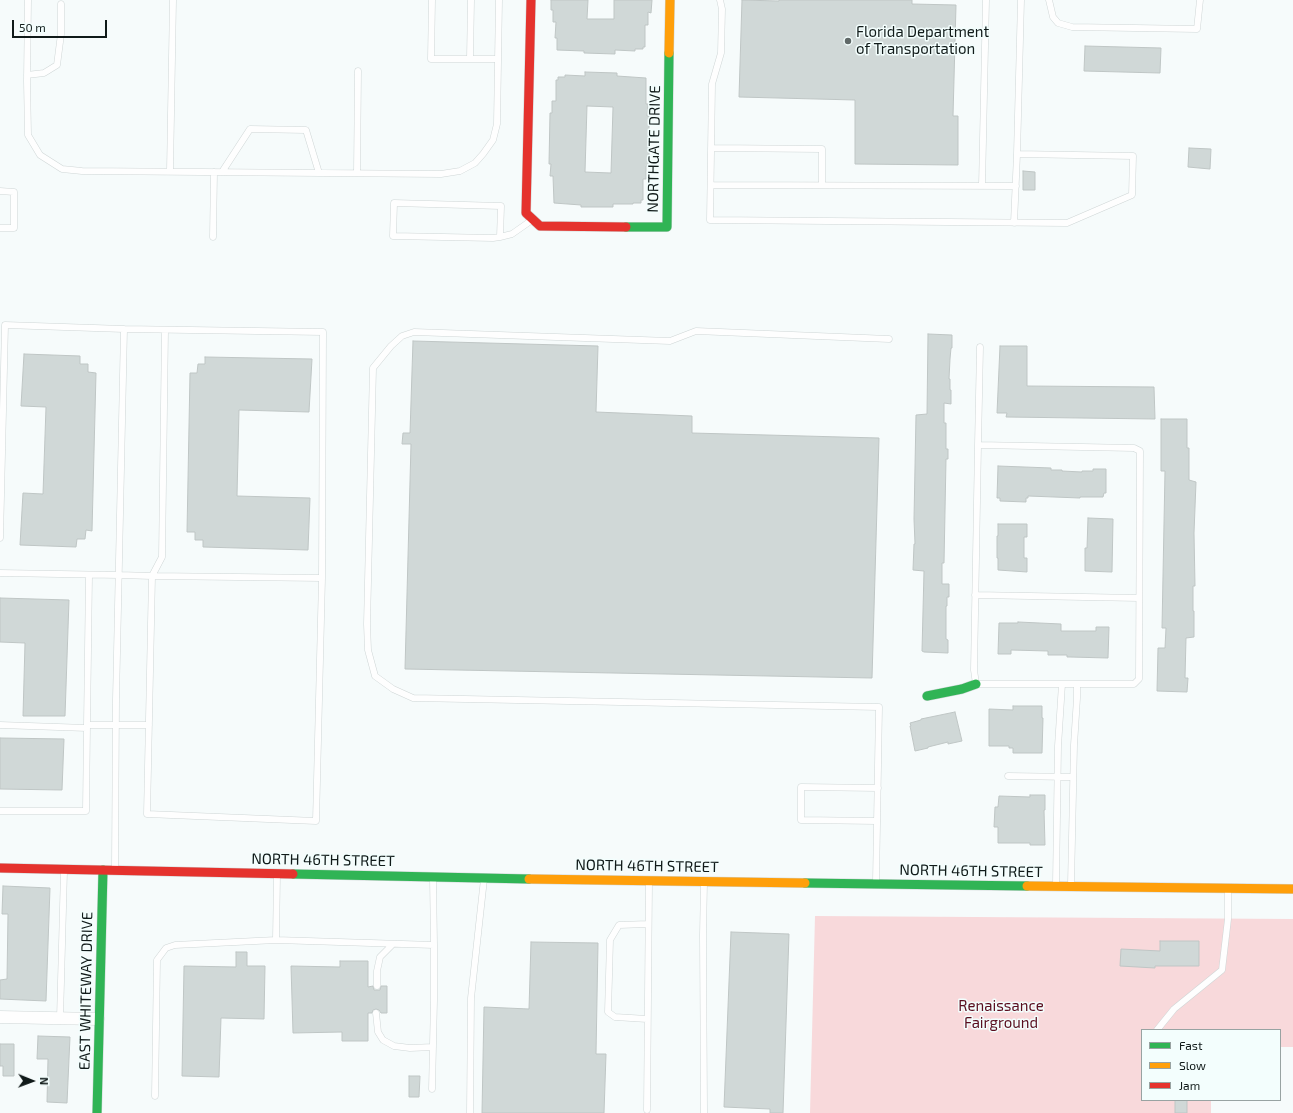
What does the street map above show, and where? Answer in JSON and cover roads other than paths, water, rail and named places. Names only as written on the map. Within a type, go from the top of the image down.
[{"type":"street","points":[[532,0],[526,213],[534,220]]},
{"type":"street","name":"NORTHGATE DRIVE","points":[[534,220],[540,226],[667,227],[670,0]]},
{"type":"street","points":[[927,696],[962,690],[976,684]]},
{"type":"street","name":"NORTH 46TH STREET","points":[[0,868],[485,878],[1293,889]]},
{"type":"street","name":"EAST WHITEWAY DRIVE","points":[[97,1113],[102,870]]},
{"type":"street","points":[[0,1017],[98,1019]]},
{"type":"lane","points":[[28,0],[28,135],[40,155],[62,169],[82,171],[441,174],[460,171],[475,163],[484,154],[493,140],[497,124],[499,0]]},
{"type":"lane","points":[[170,171],[173,0]]},
{"type":"lane","points":[[432,0],[431,59],[498,59]]},
{"type":"lane","points":[[470,59],[471,0]]},
{"type":"lane","points":[[720,0],[722,9],[721,53],[712,84],[710,220],[1067,224],[1132,195],[1133,156],[1017,154]]},
{"type":"lane","points":[[982,186],[986,0]]},
{"type":"lane","points":[[1014,223],[1021,0]]},
{"type":"lane","points":[[1044,0],[1049,0],[1053,17],[1058,23],[1072,26],[1197,29],[1200,0]]},
{"type":"lane","points":[[27,76],[44,73],[57,66],[62,34],[61,4]]},
{"type":"lane","points":[[357,173],[358,71]]},
{"type":"lane","points":[[222,172],[250,129],[306,130],[319,173]]},
{"type":"lane","points":[[711,148],[822,149],[822,185]]},
{"type":"lane","points":[[213,237],[214,172]]},
{"type":"lane","points":[[711,185],[1016,186]]},
{"type":"lane","points":[[0,191],[14,192],[14,228],[0,228]]},
{"type":"lane","points":[[500,237],[501,206],[394,204],[393,236],[493,238],[500,237],[512,234],[534,220]]},
{"type":"lane","points":[[0,538],[5,325],[165,330],[323,332],[322,578],[316,821],[147,814],[152,576],[162,557],[165,330]]},
{"type":"lane","points":[[115,871],[116,725],[124,329]]},
{"type":"lane","points":[[876,884],[879,707],[413,698],[393,689],[375,676],[368,650],[367,624],[372,376],[373,368],[391,346],[402,336],[414,332],[670,341],[696,332],[888,339]]},
{"type":"lane","points":[[978,445],[1134,448],[1140,451],[1139,679],[1134,684],[976,684],[974,670],[975,595],[978,445],[980,347]]},
{"type":"lane","points":[[0,573],[322,578]]},
{"type":"lane","points":[[0,811],[86,811],[89,575]]},
{"type":"lane","points":[[975,595],[1139,598]]},
{"type":"lane","points":[[1056,886],[1057,777],[1062,684]]},
{"type":"lane","points":[[1071,886],[1073,777],[1077,684]]},
{"type":"lane","points":[[0,725],[87,727],[149,725]]},
{"type":"lane","points":[[1008,776],[1073,777]]},
{"type":"lane","points":[[877,821],[801,820],[801,786],[878,788]]},
{"type":"lane","points":[[60,1018],[64,870]]},
{"type":"lane","points":[[276,940],[277,874]]},
{"type":"lane","points":[[432,1089],[434,1000],[433,877]]},
{"type":"lane","points":[[470,1113],[472,998],[485,878]]},
{"type":"lane","points":[[647,1110],[649,880]]},
{"type":"lane","points":[[704,880],[704,1113]]},
{"type":"lane","points":[[1158,1029],[1174,1009],[1222,970],[1228,919],[1228,888]]},
{"type":"lane","points":[[647,1019],[615,1018],[608,1012],[610,940],[618,925],[648,924]]},
{"type":"lane","points":[[155,1096],[157,960],[166,948],[175,945],[276,940],[434,945]]},
{"type":"lane","points":[[377,986],[377,972],[380,956],[393,944]]},
{"type":"lane","points":[[376,1013],[378,1032],[383,1040],[394,1046],[410,1048],[433,1047]]},
{"type":"place","name":"Florida Department of Transportation","points":[[848,41]]},
{"type":"park label","name":"Renaissance Fairground","points":[[1001,1014]]}]
